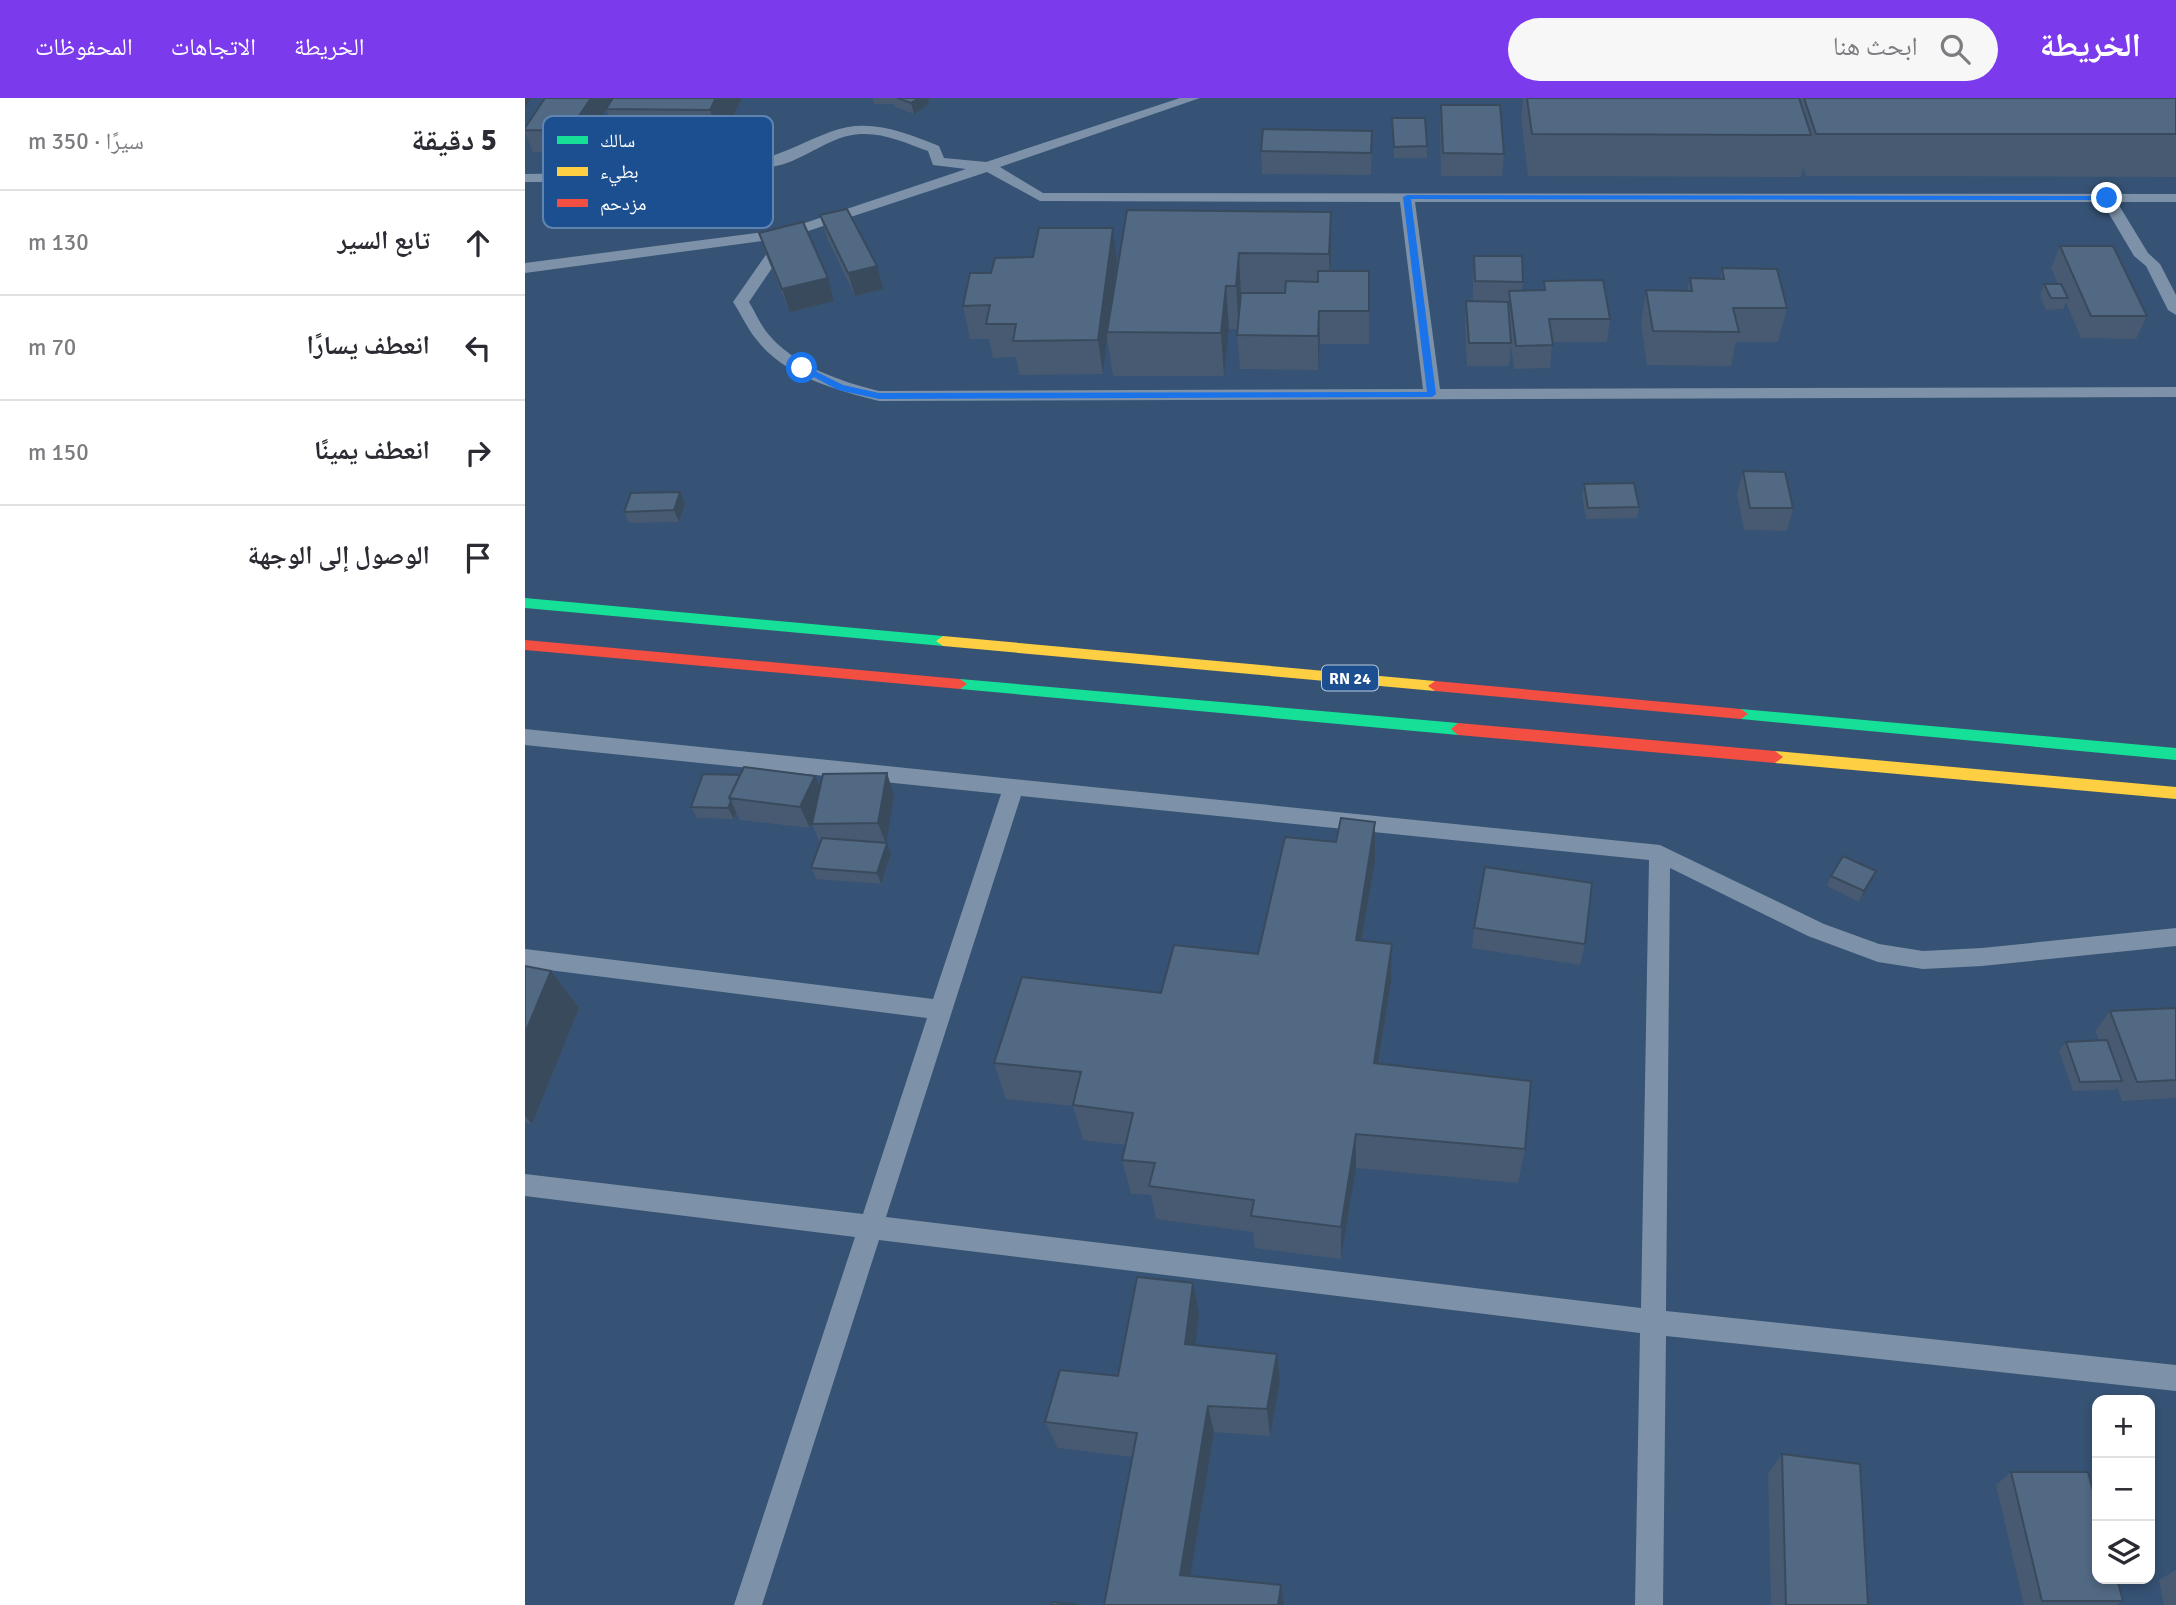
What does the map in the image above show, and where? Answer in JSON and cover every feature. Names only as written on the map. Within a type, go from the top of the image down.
[{"type":"highway","name":"RN 24","points":[[525,603],[2176,754]]},
{"type":"highway","name":"RN 24","points":[[525,645],[2176,793]]},
{"type":"lane","points":[[525,268],[789,233],[1193,98]]},
{"type":"lane","points":[[773,162],[837,134],[859,130],[888,132],[923,144],[934,149],[938,162],[989,167],[1040,197],[2176,198]]},
{"type":"lane","points":[[525,178],[543,178]]},
{"type":"lane","points":[[1407,197],[1432,394]]},
{"type":"lane","points":[[2107,198],[2141,256],[2152,264],[2176,310]]},
{"type":"lane","points":[[789,233],[741,302],[764,340],[802,368],[841,388],[879,396],[2176,392]]},
{"type":"lane","points":[[525,737],[1660,853],[1816,930],[1878,953],[1923,960],[1982,957],[2176,936]]},
{"type":"lane","points":[[748,1605],[1014,786]]},
{"type":"lane","points":[[1649,1605],[1660,853]]},
{"type":"lane","points":[[525,958],[941,1010]]},
{"type":"lane","points":[[525,1185],[1652,1322],[2176,1378]]},
{"type":"building","points":[[545,98],[591,98],[579,116],[543,116],[543,130],[525,128]]},
{"type":"building","points":[[613,98],[716,98],[710,110],[606,109]]},
{"type":"building","points":[[897,98],[919,98],[911,103]]},
{"type":"building","points":[[1527,98],[1799,98],[1811,135],[1532,134]]},
{"type":"building","points":[[1804,98],[2176,98],[2176,134],[1816,134]]},
{"type":"building","points":[[1441,105],[1500,105],[1504,154],[1443,153]]},
{"type":"building","points":[[1392,118],[1425,118],[1427,146],[1394,147]]},
{"type":"building","points":[[1263,129],[1372,131],[1371,153],[1261,151]]},
{"type":"building","points":[[847,209],[877,266],[848,273],[820,215]]},
{"type":"building","points":[[1127,210],[1331,212],[1329,254],[1239,253],[1236,286],[1226,286],[1221,333],[1107,332]]},
{"type":"building","points":[[803,222],[828,278],[782,289],[759,233]]},
{"type":"building","points":[[1039,228],[1113,228],[1098,340],[1013,341],[1016,324],[986,324],[990,305],[963,306],[970,273],[991,273],[995,258],[1033,257]]},
{"type":"building","points":[[2060,246],[2113,246],[2147,316],[2091,316]]},
{"type":"building","points":[[1474,256],[1522,256],[1523,282],[1475,281]]},
{"type":"building","points":[[1722,268],[1777,269],[1787,308],[1733,308],[1739,332],[1653,331],[1646,290],[1692,291],[1690,278],[1724,279]]},
{"type":"building","points":[[1318,271],[1369,271],[1369,311],[1319,311],[1318,336],[1237,335],[1241,293],[1285,293],[1286,281],[1318,282]]},
{"type":"building","points":[[1603,280],[1610,319],[1549,319],[1553,345],[1516,346],[1509,291],[1545,290],[1544,281]]},
{"type":"building","points":[[2044,284],[2061,284],[2068,298],[2051,298]]},
{"type":"building","points":[[1466,301],[1508,302],[1511,343],[1469,343]]},
{"type":"building","points":[[1743,471],[1785,472],[1793,508],[1750,508]]},
{"type":"building","points":[[1634,483],[1639,507],[1588,508],[1584,484]]},
{"type":"building","points":[[680,492],[674,510],[624,512],[631,493]]},
{"type":"building","points":[[744,767],[815,776],[800,807],[729,798]]},
{"type":"building","points":[[887,773],[878,823],[812,824],[823,774]]},
{"type":"building","points":[[703,774],[740,775],[729,798],[731,801],[728,808],[691,807]]},
{"type":"building","points":[[1341,818],[1375,822],[1356,940],[1392,944],[1374,1063],[1531,1081],[1525,1149],[1356,1134],[1341,1227],[1251,1216],[1254,1200],[1149,1186],[1155,1163],[1122,1160],[1133,1113],[1073,1105],[1081,1072],[994,1063],[1022,977],[1161,993],[1174,945],[1258,954],[1285,837],[1336,842]]},
{"type":"building","points":[[822,838],[887,843],[877,873],[811,868]]},
{"type":"building","points":[[1843,856],[1876,871],[1864,891],[1831,876]]},
{"type":"building","points":[[1485,867],[1592,883],[1585,944],[1474,928]]},
{"type":"building","points":[[525,966],[551,971],[525,1033]]},
{"type":"building","points":[[2176,1008],[2176,1080],[2137,1082],[2110,1011]]},
{"type":"building","points":[[2107,1040],[2122,1081],[2080,1082],[2066,1042]]},
{"type":"building","points":[[1137,1277],[1193,1283],[1185,1344],[1277,1354],[1267,1409],[1208,1406],[1180,1575],[1281,1585],[1278,1605],[1104,1605],[1137,1433],[1045,1422],[1060,1370],[1118,1376]]},
{"type":"building","points":[[1782,1454],[1860,1464],[1868,1605],[1786,1605]]},
{"type":"building","points":[[2011,1472],[2088,1472],[2092,1487],[2092,1584],[2118,1584],[2123,1601],[2042,1601]]},
{"type":"building","points":[[1052,1602],[1078,1605],[1051,1605]]},
{"type":"traffic: fast","points":[[525,603],[943,641]]},
{"type":"traffic: fast","points":[[960,684],[1458,729]]},
{"type":"traffic: fast","points":[[1741,714],[2176,754]]},
{"type":"traffic: slow","points":[[943,641],[1435,686]]},
{"type":"traffic: slow","points":[[1775,757],[2176,793]]},
{"type":"traffic: jam","points":[[525,645],[960,684]]},
{"type":"traffic: jam","points":[[1435,686],[1741,714]]},
{"type":"traffic: jam","points":[[1458,729],[1775,757]]},
{"type":"route","points":[[802,368],[841,388],[879,396],[1432,394],[1407,197],[2107,198]]}]
